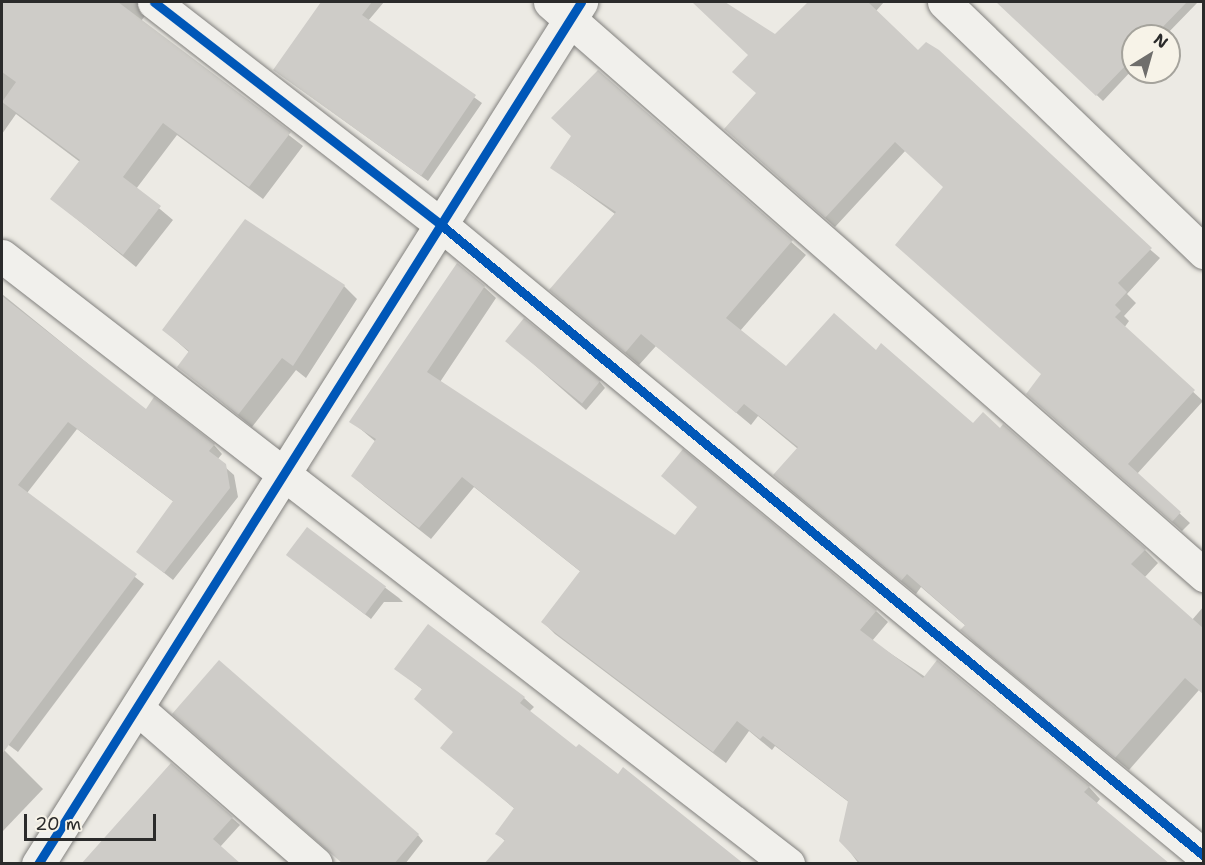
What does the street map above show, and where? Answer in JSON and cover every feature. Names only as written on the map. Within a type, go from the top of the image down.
[{"type":"street","points":[[154,2],[440,224],[1203,856]]},
{"type":"street","points":[[944,2],[1203,252]]},
{"type":"street","points":[[38,864],[282,472],[440,224],[567,7],[1203,575]]},
{"type":"street","points":[[2,256],[788,864]]},
{"type":"street","points":[[137,708],[316,864]]},
{"type":"building","points":[[2,2],[118,2],[291,132],[249,187],[163,123],[123,177],[161,206],[123,255],[50,199],[80,160],[2,102],[16,82],[2,72]]},
{"type":"building","points":[[321,2],[372,2],[362,15],[476,95],[421,176],[273,70]]},
{"type":"building","points":[[692,2],[725,2],[775,34],[808,2],[868,2],[918,50],[926,42],[939,50],[1152,248],[1118,283],[1127,292],[1115,305],[1121,311],[1115,317],[1195,390],[1128,464],[1181,512],[1172,522],[1026,394],[1041,374],[895,245],[943,187],[895,142],[825,218],[724,129],[756,93],[732,72],[748,55]]},
{"type":"building","points":[[996,2],[1187,2],[1166,24],[1121,24],[1121,70],[1096,96]]},
{"type":"building","points":[[598,70],[793,240],[726,318],[786,366],[834,313],[876,350],[881,343],[973,423],[983,412],[1000,428],[1003,424],[1146,549],[1131,564],[1203,628],[1203,694],[1185,678],[1115,758],[960,630],[965,625],[907,574],[901,581],[773,475],[798,447],[744,404],[736,413],[641,334],[625,353],[549,290],[616,212],[550,168],[571,136],[551,118]]},
{"type":"building","points":[[245,219],[345,285],[293,366],[282,358],[238,415],[177,367],[189,351],[162,330]]},
{"type":"building","points":[[457,263],[485,286],[427,372],[675,535],[697,507],[661,476],[683,449],[877,610],[860,630],[923,678],[937,660],[1090,786],[1084,792],[1170,864],[861,864],[839,841],[848,801],[763,736],[760,739],[737,721],[713,752],[541,622],[580,571],[462,477],[419,528],[351,476],[376,439],[349,422]]},
{"type":"building","points":[[2,296],[146,409],[154,397],[215,444],[209,451],[226,464],[230,488],[164,573],[136,552],[173,501],[68,422],[18,485],[137,574],[2,754]]},
{"type":"building","points":[[524,318],[601,380],[582,404],[505,341]]},
{"type":"building","points":[[307,527],[386,587],[365,615],[286,555]]},
{"type":"building","points":[[428,624],[525,697],[520,703],[576,747],[579,744],[618,774],[623,767],[744,864],[484,864],[505,840],[495,834],[514,808],[440,748],[453,732],[414,699],[422,689],[394,669]]},
{"type":"building","points":[[219,660],[419,834],[394,864],[343,864],[172,714]]},
{"type":"building","points":[[171,763],[233,817],[213,839],[241,864],[81,864]]},
{"type":"cycle path","points":[[154,2],[440,224],[1204,856]]},
{"type":"cycle path","points":[[38,864],[581,2]]}]
